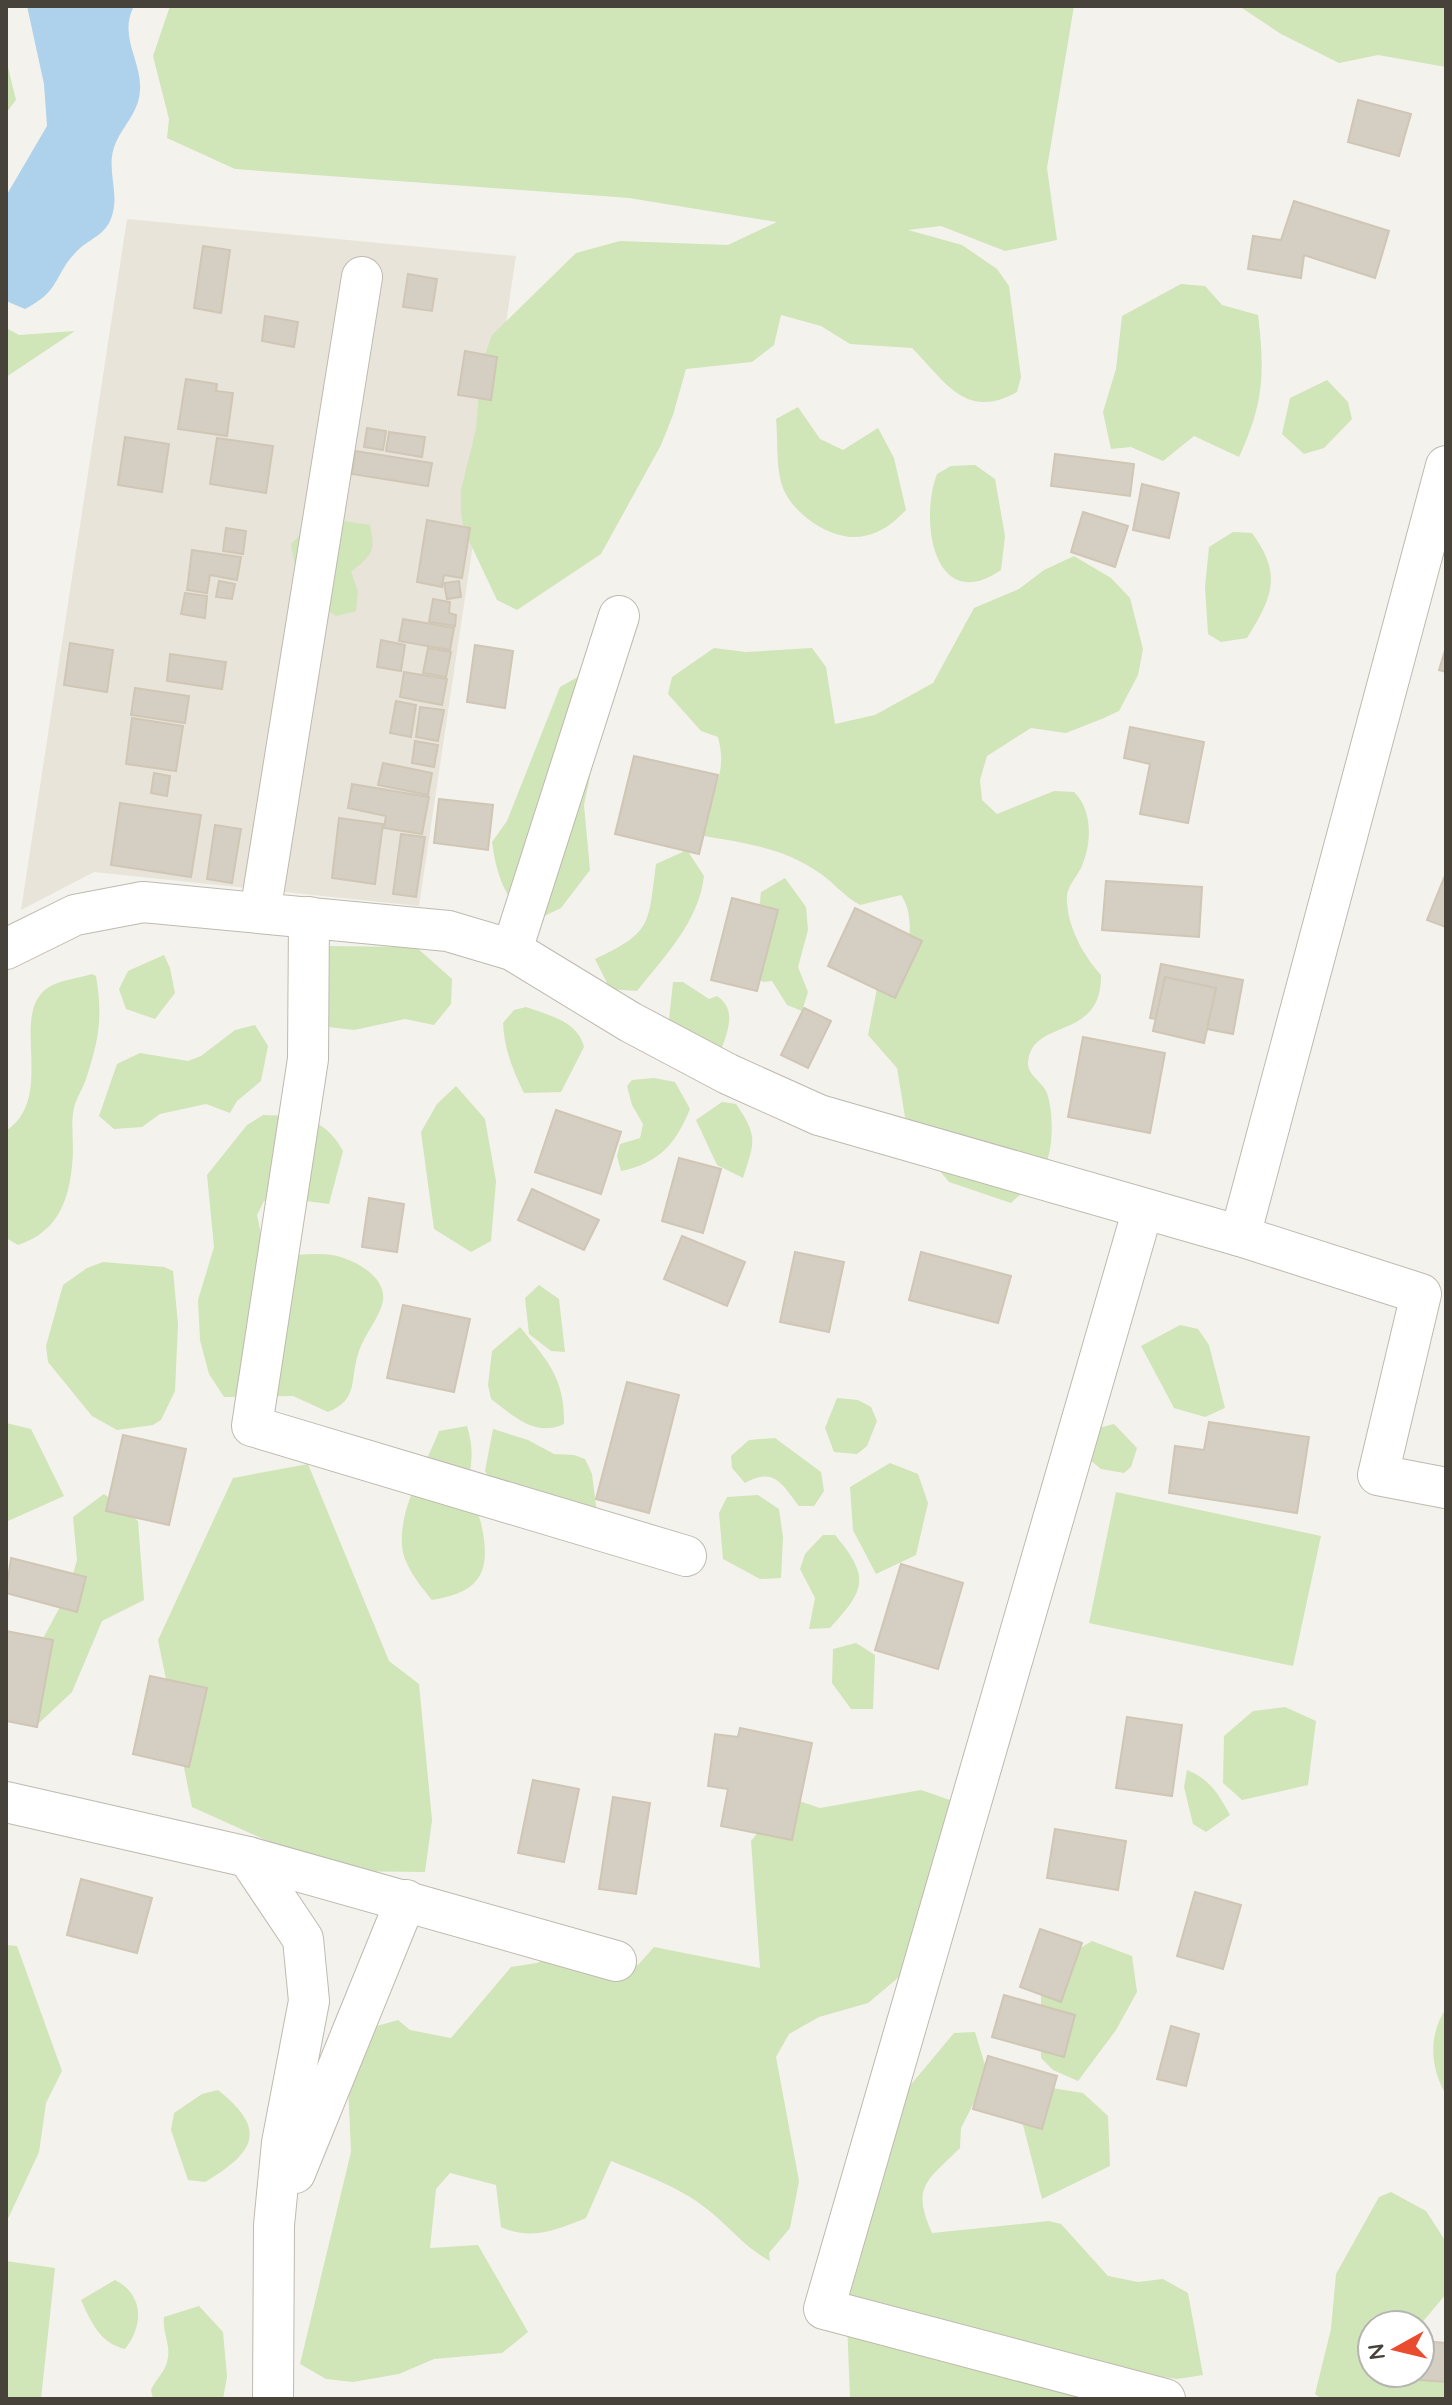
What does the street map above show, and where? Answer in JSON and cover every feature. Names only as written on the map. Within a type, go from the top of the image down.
[{"type":"street","points":[[260,913],[362,277]]},
{"type":"street","points":[[1240,1236],[1446,466]]},
{"type":"street","points":[[512,950],[619,616]]},
{"type":"street","points":[[6,949],[75,915],[143,902],[448,931],[512,950],[630,1022],[728,1074],[819,1115],[1240,1236],[1421,1294],[1378,1475],[1446,1488]]},
{"type":"street","points":[[309,917],[308,1059],[252,1426],[686,1556]]},
{"type":"street","points":[[1143,1209],[824,2309],[1165,2399]]},
{"type":"street","points":[[6,1802],[248,1857],[616,1961]]},
{"type":"street","points":[[248,1857],[303,1939],[309,2001],[282,2143],[274,2225],[273,2399]]},
{"type":"street","points":[[274,2225],[406,1900]]},
{"type":"shaded area","points":[[127,219],[516,256],[419,906],[94,872],[21,910]]},
{"type":"green space","points":[[170,6],[1074,6],[1047,168],[1057,240],[1005,251],[941,226],[908,230],[962,245],[997,269],[1009,286],[1021,377],[1017,392],[999,400],[970,400],[946,384],[912,348],[850,344],[821,326],[781,315],[774,345],[752,362],[686,369],[661,445],[601,554],[517,610],[497,600],[464,530],[461,512],[461,490],[476,429],[481,366],[492,335],[576,253],[620,241],[728,245],[777,222],[629,198],[235,169],[167,138],[169,119],[153,56]]},
{"type":"green space","points":[[1239,6],[1446,6],[1446,67],[1378,55],[1339,63],[1281,34]]},
{"type":"green space","points":[[6,59],[16,100],[6,113]]},
{"type":"green space","points":[[1181,284],[1205,286],[1222,305],[1258,315],[1262,371],[1258,404],[1239,457],[1194,436],[1163,461],[1131,447],[1111,449],[1103,412],[1116,369],[1122,316]]},
{"type":"green space","points":[[6,328],[19,335],[75,331],[6,377]]},
{"type":"green space","points":[[1327,380],[1348,402],[1352,419],[1324,448],[1304,454],[1282,434],[1290,398]]},
{"type":"green space","points":[[798,407],[820,439],[843,450],[878,428],[894,458],[906,510],[892,523],[870,535],[839,535],[814,523],[793,504],[781,482],[776,419]]},
{"type":"green space","points":[[975,465],[995,479],[1005,536],[1001,570],[978,581],[960,581],[947,572],[937,557],[930,515],[932,494],[937,474],[951,466]]},
{"type":"green space","points":[[331,519],[370,525],[373,542],[368,557],[351,572],[358,591],[356,611],[336,616],[303,586],[291,544],[309,526]]},
{"type":"green space","points":[[1233,532],[1252,533],[1268,562],[1270,586],[1263,611],[1247,638],[1221,642],[1208,634],[1205,587],[1209,547]]},
{"type":"green space","points":[[1074,556],[1111,578],[1130,598],[1143,649],[1138,675],[1119,711],[1066,733],[1031,728],[987,756],[980,780],[982,800],[997,814],[1054,791],[1074,792],[1080,799],[1085,808],[1089,839],[1085,859],[1068,892],[1067,907],[1077,939],[1101,975],[1098,996],[1091,1011],[1041,1039],[1032,1048],[1028,1067],[1047,1093],[1052,1123],[1051,1144],[1039,1176],[1011,1203],[949,1182],[923,1151],[906,1123],[897,1068],[868,1035],[878,983],[900,965],[908,946],[908,910],[901,895],[860,905],[800,861],[753,845],[688,833],[715,788],[721,752],[718,737],[701,731],[668,694],[672,677],[714,648],[746,652],[812,648],[826,667],[835,724],[875,715],[933,683],[974,608],[1019,589],[1044,570]]},
{"type":"green space","points":[[583,674],[602,720],[584,805],[590,870],[561,908],[536,920],[525,914],[510,898],[496,865],[492,842],[507,821],[560,687]]},
{"type":"green space","points":[[687,850],[704,876],[688,923],[637,991],[610,989],[595,959],[638,933],[648,913],[656,864]]},
{"type":"green space","points":[[785,878],[806,907],[808,930],[798,967],[808,992],[802,1011],[787,1005],[772,981],[763,982],[752,974],[761,892]]},
{"type":"green space","points":[[322,946],[416,947],[452,979],[451,1004],[434,1025],[405,1019],[354,1030],[320,1026]]},
{"type":"green space","points":[[164,955],[175,993],[155,1019],[126,1009],[119,989],[128,971]]},
{"type":"green space","points":[[92,974],[96,976],[99,1004],[97,1040],[85,1083],[74,1108],[70,1183],[54,1221],[33,1239],[18,1245],[6,1238],[6,1131],[21,1116],[29,1097],[32,1016],[37,999],[49,987]]},
{"type":"green space","points":[[673,982],[683,982],[709,999],[717,996],[727,1008],[729,1022],[720,1053],[669,1020]]},
{"type":"green space","points":[[526,1007],[561,1020],[581,1038],[584,1047],[561,1092],[524,1093],[516,1076],[507,1050],[503,1023],[514,1010]]},
{"type":"green space","points":[[255,1025],[268,1046],[261,1081],[237,1101],[230,1113],[206,1104],[160,1114],[142,1127],[114,1129],[99,1116],[117,1064],[140,1053],[188,1061],[201,1056],[235,1030]]},
{"type":"green space","points":[[654,1078],[675,1082],[690,1109],[678,1133],[664,1150],[646,1163],[621,1171],[617,1156],[620,1144],[640,1138],[643,1124],[632,1105],[627,1086],[632,1080]]},
{"type":"green space","points":[[456,1086],[485,1119],[496,1181],[491,1241],[471,1252],[434,1229],[421,1132],[437,1104]]},
{"type":"green space","points":[[722,1102],[736,1104],[751,1132],[752,1147],[743,1178],[717,1165],[696,1120]]},
{"type":"green space","points":[[263,1115],[288,1116],[319,1124],[336,1139],[343,1151],[329,1204],[283,1198],[264,1201],[257,1215],[262,1239],[282,1253],[326,1254],[349,1260],[374,1276],[383,1292],[381,1307],[359,1351],[349,1394],[338,1407],[328,1412],[293,1396],[224,1397],[209,1374],[200,1340],[198,1300],[214,1247],[207,1175],[247,1125]]},
{"type":"green space","points":[[103,1262],[164,1267],[173,1271],[178,1324],[175,1391],[161,1420],[153,1425],[117,1430],[92,1416],[48,1362],[46,1346],[63,1285],[87,1268]]},
{"type":"green space","points":[[539,1285],[559,1299],[565,1352],[551,1351],[529,1334],[525,1298]]},
{"type":"green space","points":[[1180,1325],[1198,1329],[1209,1345],[1225,1408],[1205,1417],[1174,1408],[1141,1346]]},
{"type":"green space","points":[[520,1327],[546,1360],[558,1382],[564,1424],[543,1428],[525,1423],[491,1399],[488,1385],[492,1351]]},
{"type":"green space","points":[[837,1398],[858,1400],[871,1407],[877,1421],[867,1446],[857,1454],[834,1452],[825,1428]]},
{"type":"green space","points":[[6,1423],[31,1429],[64,1496],[8,1521]]},
{"type":"green space","points":[[1114,1424],[1137,1448],[1131,1467],[1124,1473],[1101,1469],[1085,1456],[1091,1430]]},
{"type":"green space","points":[[467,1426],[472,1452],[470,1492],[484,1540],[483,1567],[472,1585],[432,1600],[405,1560],[402,1531],[405,1516],[414,1486],[439,1431]]},
{"type":"green space","points":[[493,1429],[528,1440],[554,1454],[585,1459],[592,1474],[598,1522],[500,1494],[485,1471]]},
{"type":"green space","points":[[775,1438],[821,1472],[824,1491],[814,1506],[799,1506],[782,1484],[770,1477],[755,1478],[745,1483],[732,1468],[731,1456],[749,1440]]},
{"type":"green space","points":[[890,1463],[918,1474],[928,1503],[916,1555],[876,1574],[853,1530],[850,1487]]},
{"type":"green space","points":[[308,1464],[389,1661],[419,1684],[432,1820],[425,1872],[335,1871],[192,1807],[158,1640],[233,1478]]},
{"type":"green space","points":[[1116,1492],[1321,1536],[1293,1666],[1089,1623]]},
{"type":"green space","points":[[104,1494],[138,1521],[144,1600],[102,1621],[72,1692],[38,1724],[19,1683],[68,1592],[77,1560],[73,1517]]},
{"type":"green space","points":[[758,1495],[779,1509],[783,1537],[781,1578],[760,1579],[723,1559],[719,1513],[727,1497]]},
{"type":"green space","points":[[823,1535],[835,1535],[847,1550],[858,1573],[859,1583],[851,1603],[830,1628],[809,1629],[815,1598],[800,1569],[805,1554]]},
{"type":"green space","points":[[856,1643],[875,1655],[873,1709],[851,1709],[832,1683],[833,1649]]},
{"type":"green space","points":[[1285,1707],[1316,1721],[1308,1785],[1242,1800],[1223,1783],[1224,1736],[1253,1711]]},
{"type":"green space","points":[[1187,1770],[1208,1783],[1230,1815],[1206,1832],[1193,1824],[1184,1787]]},
{"type":"green space","points":[[921,1790],[953,1801],[923,1943],[899,1977],[868,2003],[819,2017],[789,2034],[776,2057],[799,2181],[790,2228],[769,2253],[770,2261],[689,2196],[611,2161],[586,2218],[554,2230],[533,2233],[501,2227],[496,2185],[450,2173],[436,2189],[430,2248],[478,2245],[528,2332],[502,2353],[434,2359],[399,2374],[353,2382],[326,2379],[300,2364],[351,2152],[348,2085],[370,2028],[398,2020],[410,2030],[451,2038],[511,1967],[537,1963],[573,1945],[638,1965],[654,1947],[760,1968],[751,1841],[787,1797],[820,1808]]},
{"type":"green space","points":[[1092,1941],[1132,1956],[1137,1992],[1116,2030],[1078,2081],[1053,2070],[1041,2058],[1041,1972]]},
{"type":"green space","points":[[6,1945],[17,1946],[62,2071],[46,2103],[39,2152],[6,2223]]},
{"type":"green space","points":[[1446,2008],[1446,2095],[1437,2074],[1433,2052],[1436,2029]]},
{"type":"green space","points":[[975,2032],[988,2075],[961,2128],[960,2148],[926,2185],[923,2205],[932,2233],[1049,2221],[1061,2224],[1108,2276],[1138,2282],[1163,2279],[1188,2293],[1203,2375],[1177,2379],[1121,2371],[1103,2399],[850,2399],[844,2240],[908,2088],[954,2033]]},
{"type":"green space","points":[[1052,2088],[1083,2093],[1108,2116],[1110,2166],[1042,2199],[1022,2121]]},
{"type":"green space","points":[[218,2090],[244,2117],[249,2140],[235,2161],[222,2171],[205,2182],[188,2180],[171,2130],[174,2113],[202,2094]]},
{"type":"green space","points":[[1391,2192],[1426,2211],[1446,2242],[1446,2294],[1433,2309],[1356,2309],[1356,2389],[1436,2389],[1436,2363],[1444,2379],[1446,2399],[1322,2399],[1315,2394],[1331,2329],[1336,2274],[1379,2197]]},
{"type":"green space","points":[[6,2261],[55,2268],[41,2399],[6,2399]]},
{"type":"green space","points":[[115,2280],[131,2294],[138,2311],[136,2330],[125,2349],[103,2337],[81,2300]]},
{"type":"green space","points":[[199,2306],[223,2332],[227,2377],[223,2399],[153,2399],[151,2390],[168,2356],[164,2317]]},
{"type":"water","points":[[27,6],[134,6],[128,28],[140,90],[133,114],[113,151],[114,204],[111,220],[103,231],[70,259],[45,296],[25,309],[6,301],[6,196],[47,126],[44,84]]},
{"type":"building","points":[[1358,100],[1411,114],[1399,156],[1348,142]]},
{"type":"building","points":[[1294,201],[1389,231],[1375,278],[1304,255],[1301,278],[1248,269],[1253,236],[1281,240]]},
{"type":"building","points":[[203,246],[230,250],[221,313],[194,308]]},
{"type":"building","points":[[408,274],[437,279],[432,311],[403,307]]},
{"type":"building","points":[[265,316],[298,322],[294,347],[262,341]]},
{"type":"building","points":[[465,351],[497,357],[491,400],[458,395]]},
{"type":"building","points":[[186,379],[217,384],[216,391],[233,393],[227,436],[178,429]]},
{"type":"building","points":[[367,428],[386,431],[383,450],[364,447]]},
{"type":"building","points":[[389,432],[425,437],[422,457],[386,451]]},
{"type":"building","points":[[125,437],[169,444],[162,492],[118,485]]},
{"type":"building","points":[[217,438],[273,446],[266,493],[210,484]]},
{"type":"building","points":[[355,451],[432,463],[428,486],[352,474]]},
{"type":"building","points":[[1055,454],[1134,464],[1130,496],[1051,486]]},
{"type":"building","points":[[1142,484],[1179,493],[1169,538],[1133,530]]},
{"type":"building","points":[[1083,512],[1128,526],[1115,567],[1071,552]]},
{"type":"building","points":[[427,520],[470,528],[462,578],[444,575],[442,587],[417,582]]},
{"type":"building","points":[[226,528],[246,531],[243,554],[223,551]]},
{"type":"building","points":[[192,550],[241,557],[237,580],[210,575],[207,593],[187,590]]},
{"type":"building","points":[[219,581],[235,584],[232,599],[216,597]]},
{"type":"building","points":[[459,581],[461,597],[447,599],[444,583]]},
{"type":"building","points":[[185,593],[207,596],[205,618],[181,614]]},
{"type":"building","points":[[433,599],[450,602],[449,613],[456,615],[455,626],[429,622]]},
{"type":"building","points":[[403,619],[454,628],[450,650],[399,641]]},
{"type":"building","points":[[381,640],[405,645],[401,671],[377,667]]},
{"type":"building","points":[[70,643],[113,650],[107,692],[64,685]]},
{"type":"building","points":[[475,645],[513,651],[505,708],[467,702]]},
{"type":"building","points":[[1446,647],[1446,672],[1439,670]]},
{"type":"building","points":[[428,648],[451,652],[446,677],[423,673]]},
{"type":"building","points":[[170,654],[226,662],[222,689],[167,681]]},
{"type":"building","points":[[404,672],[447,679],[442,705],[400,697]]},
{"type":"building","points":[[135,688],[189,696],[185,723],[131,715]]},
{"type":"building","points":[[396,701],[416,705],[411,737],[390,733]]},
{"type":"building","points":[[420,707],[444,710],[438,741],[416,737]]},
{"type":"building","points":[[132,718],[183,726],[176,771],[126,764]]},
{"type":"building","points":[[1130,727],[1204,742],[1188,823],[1140,814],[1150,764],[1124,758]]},
{"type":"building","points":[[415,741],[438,745],[434,767],[412,763]]},
{"type":"building","points":[[634,756],[718,775],[699,854],[615,834]]},
{"type":"building","points":[[383,763],[432,773],[428,795],[378,785]]},
{"type":"building","points":[[154,773],[170,776],[167,796],[151,793]]},
{"type":"building","points":[[352,784],[429,797],[422,834],[384,828],[386,816],[348,808]]},
{"type":"building","points":[[439,799],[493,805],[488,850],[434,843]]},
{"type":"building","points":[[120,803],[201,815],[191,877],[111,865]]},
{"type":"building","points":[[339,818],[383,824],[375,884],[332,878]]},
{"type":"building","points":[[215,825],[241,829],[232,883],[207,879]]},
{"type":"building","points":[[401,834],[425,837],[416,897],[393,894]]},
{"type":"building","points":[[1446,873],[1446,927],[1427,920]]},
{"type":"building","points":[[1106,881],[1202,887],[1199,937],[1102,930]]},
{"type":"building","points":[[732,898],[778,910],[757,991],[711,980]]},
{"type":"building","points":[[855,908],[922,941],[895,998],[828,966]]},
{"type":"building","points":[[1161,964],[1243,980],[1233,1034],[1150,1018]]},
{"type":"building","points":[[1165,977],[1216,988],[1204,1043],[1153,1031]]},
{"type":"building","points":[[804,1008],[831,1021],[808,1068],[781,1055]]},
{"type":"building","points":[[1083,1037],[1165,1053],[1150,1133],[1068,1117]]},
{"type":"building","points":[[556,1110],[621,1132],[601,1194],[535,1172]]},
{"type":"building","points":[[679,1158],[721,1169],[703,1233],[662,1221]]},
{"type":"building","points":[[532,1189],[599,1220],[584,1250],[518,1220]]},
{"type":"building","points":[[369,1198],[404,1204],[397,1252],[362,1247]]},
{"type":"building","points":[[682,1236],[745,1262],[727,1306],[664,1279]]},
{"type":"building","points":[[795,1252],[844,1262],[829,1332],[780,1322]]},
{"type":"building","points":[[921,1252],[1011,1276],[998,1323],[909,1300]]},
{"type":"building","points":[[403,1305],[470,1319],[454,1392],[387,1378]]},
{"type":"building","points":[[627,1382],[679,1395],[649,1513],[596,1499]]},
{"type":"building","points":[[1209,1422],[1309,1437],[1297,1513],[1169,1493],[1175,1446],[1204,1450]]},
{"type":"building","points":[[123,1435],[186,1449],[169,1525],[106,1511]]},
{"type":"building","points":[[11,1558],[86,1577],[77,1612],[6,1593]]},
{"type":"building","points":[[901,1564],[963,1583],[938,1669],[875,1650]]},
{"type":"building","points":[[6,1631],[53,1640],[37,1727],[6,1721]]},
{"type":"building","points":[[150,1676],[207,1688],[189,1767],[133,1754]]},
{"type":"building","points":[[1127,1717],[1182,1725],[1172,1796],[1116,1788]]},
{"type":"building","points":[[740,1728],[812,1743],[792,1840],[721,1826],[728,1789],[708,1786],[715,1734],[738,1737]]},
{"type":"building","points":[[533,1780],[579,1789],[564,1862],[518,1853]]},
{"type":"building","points":[[613,1797],[650,1803],[636,1894],[599,1889]]},
{"type":"building","points":[[1055,1829],[1126,1841],[1118,1890],[1047,1878]]},
{"type":"building","points":[[81,1879],[152,1898],[137,1953],[67,1935]]},
{"type":"building","points":[[1195,1892],[1241,1905],[1223,1969],[1177,1956]]},
{"type":"building","points":[[1040,1929],[1082,1943],[1061,2002],[1020,1987]]},
{"type":"building","points":[[1004,1995],[1075,2015],[1064,2057],[992,2037]]},
{"type":"building","points":[[1171,2026],[1199,2034],[1186,2086],[1157,2079]]},
{"type":"building","points":[[988,2056],[1057,2076],[1042,2129],[973,2109]]},
{"type":"building","points":[[1436,2342],[1446,2343],[1446,2382],[1436,2381]]}]
